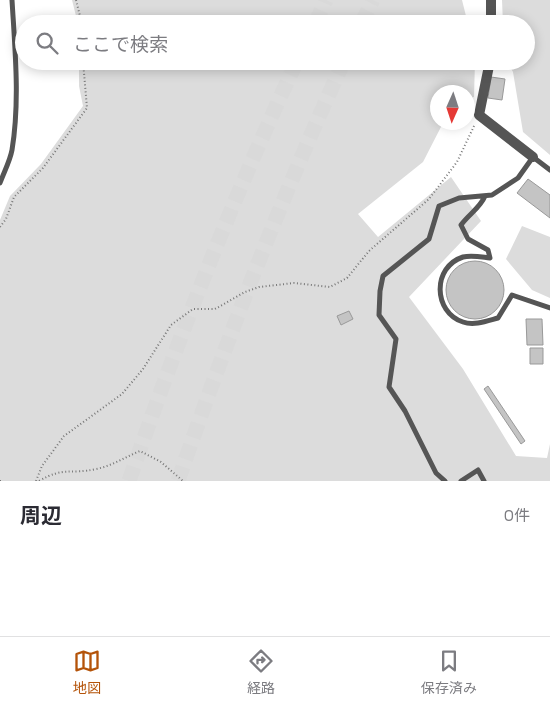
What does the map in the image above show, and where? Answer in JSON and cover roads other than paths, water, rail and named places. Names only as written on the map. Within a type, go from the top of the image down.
[{"type":"street","points":[[491,0],[491,15]]},
{"type":"street","points":[[488,70],[479,115],[533,157]]},
{"type":"lane","points":[[12,0],[15,57]]},
{"type":"lane","points":[[0,182],[12,152],[17,95],[16,70]]},
{"type":"lane","points":[[445,481],[436,473],[405,411],[389,387],[396,339],[379,314],[383,276],[429,239],[438,206],[459,198],[492,195],[518,178],[533,157],[550,170]]},
{"type":"lane","points":[[485,196],[481,206],[470,213],[461,225],[468,239],[488,250],[490,258],[472,256],[461,258],[448,268],[443,273],[439,288],[442,305],[449,313],[463,322],[480,323],[498,318],[512,295],[550,308]]},
{"type":"lane","points":[[461,481],[478,470],[484,481]]},
{"type":"tunnel","points":[[319,15],[326,0]]},
{"type":"tunnel","points":[[366,15],[373,0]]},
{"type":"tunnel","points":[[129,481],[207,269],[273,112],[293,70]]},
{"type":"tunnel","points":[[178,481],[256,269],[298,164],[340,70]]}]
